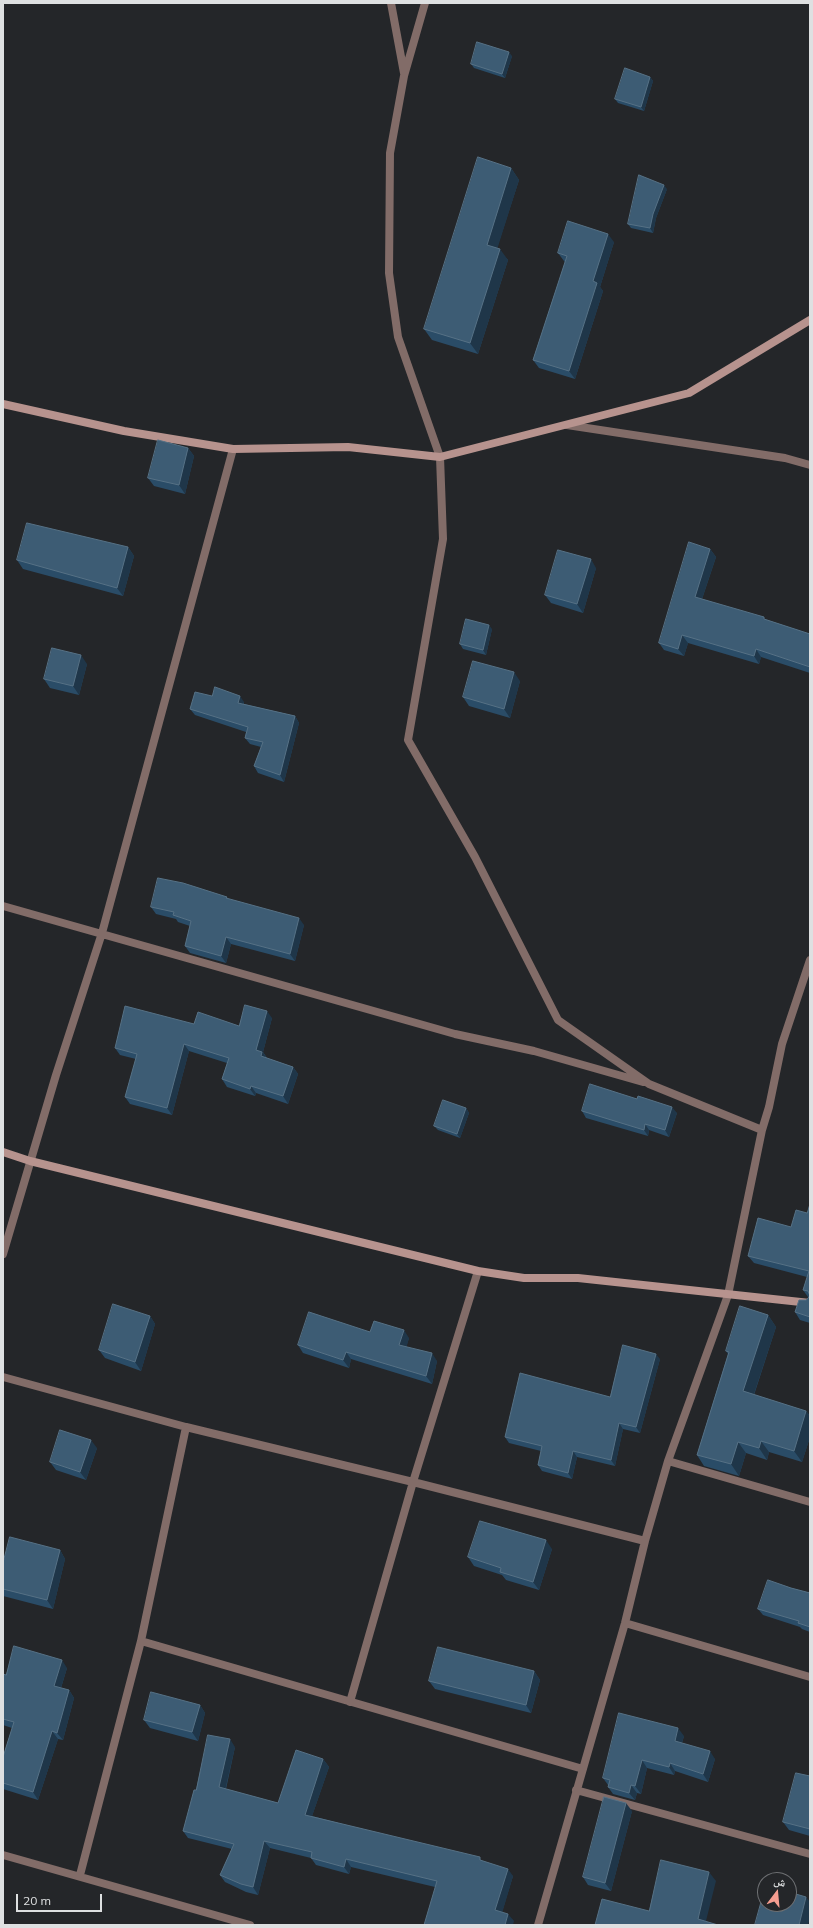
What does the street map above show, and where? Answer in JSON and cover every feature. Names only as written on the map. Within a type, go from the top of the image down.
[{"type":"street","points":[[391,3],[404,76]]},
{"type":"street","points":[[425,3],[404,76],[390,153],[389,273],[398,337],[440,457],[443,540],[408,740],[475,857],[558,1020],[649,1084]]},
{"type":"street","points":[[3,404],[124,431],[233,449],[348,447],[440,457],[689,393],[810,320]]},
{"type":"street","points":[[568,425],[785,458],[810,466]]},
{"type":"street","points":[[3,1254],[30,1161],[102,933],[233,449]]},
{"type":"street","points":[[3,906],[455,1034],[534,1051],[649,1084],[762,1130]]},
{"type":"street","points":[[538,1925],[625,1623],[645,1541],[668,1461],[728,1295],[762,1130],[769,1107],[782,1044],[810,960]]},
{"type":"street","points":[[3,1152],[30,1161],[478,1271],[524,1278],[578,1278],[810,1303]]},
{"type":"street","points":[[350,1702],[413,1482],[478,1271]]},
{"type":"street","points":[[3,1377],[186,1427],[413,1482],[645,1541]]},
{"type":"street","points":[[80,1875],[141,1641],[186,1427]]},
{"type":"street","points":[[668,1461],[810,1502]]},
{"type":"street","points":[[625,1623],[810,1677]]},
{"type":"street","points":[[141,1641],[583,1769]]},
{"type":"street","points":[[576,1790],[810,1854]]},
{"type":"street","points":[[3,1855],[80,1875],[250,1925]]},
{"type":"building","points":[[477,42],[509,52],[502,74],[471,64]]},
{"type":"building","points":[[625,68],[650,77],[641,107],[615,99]]},
{"type":"building","points":[[478,157],[511,168],[487,245],[500,249],[470,343],[424,329]]},
{"type":"building","points":[[639,175],[664,185],[653,214],[650,228],[628,224]]},
{"type":"building","points":[[568,221],[608,234],[593,281],[597,283],[569,371],[533,360],[567,256],[558,253]]},
{"type":"building","points":[[158,440],[188,448],[179,485],[148,478]]},
{"type":"building","points":[[27,523],[128,547],[117,588],[17,560]]},
{"type":"building","points":[[689,542],[710,549],[695,597],[764,617],[764,619],[810,634],[810,667],[756,649],[754,656],[682,635],[678,649],[659,643]]},
{"type":"building","points":[[558,550],[591,559],[577,604],[545,595]]},
{"type":"building","points":[[466,619],[489,625],[483,650],[460,644]]},
{"type":"building","points":[[52,648],[81,655],[73,686],[44,679]]},
{"type":"building","points":[[473,661],[514,672],[504,709],[463,697]]},
{"type":"building","points":[[215,687],[240,696],[238,703],[295,716],[280,775],[254,766],[263,742],[245,738],[248,727],[190,709],[195,692],[212,696]]},
{"type":"building","points":[[158,878],[183,883],[227,897],[226,898],[299,918],[290,954],[226,937],[221,956],[185,946],[191,921],[173,915],[174,912],[151,907]]},
{"type":"building","points":[[245,1005],[267,1011],[256,1050],[262,1052],[261,1056],[293,1067],[283,1096],[251,1086],[250,1089],[222,1079],[229,1058],[184,1044],[167,1108],[125,1097],[137,1054],[115,1048],[125,1006],[194,1024],[198,1012],[239,1026]]},
{"type":"building","points":[[590,1084],[637,1099],[638,1096],[672,1107],[665,1130],[645,1124],[644,1130],[582,1111]]},
{"type":"building","points":[[443,1100],[466,1108],[457,1134],[434,1126]]},
{"type":"building","points":[[810,1204],[810,1296],[808,1291],[803,1290],[809,1271],[748,1256],[758,1218],[791,1227],[796,1210],[807,1213]]},
{"type":"building","points":[[810,1296],[810,1317],[795,1312],[799,1300],[806,1300]]},
{"type":"building","points":[[113,1304],[150,1316],[135,1362],[99,1350]]},
{"type":"building","points":[[740,1306],[768,1315],[743,1391],[806,1411],[794,1451],[761,1441],[759,1448],[738,1442],[731,1464],[697,1455],[729,1352],[726,1351]]},
{"type":"building","points":[[309,1312],[370,1332],[374,1321],[404,1330],[399,1345],[432,1353],[426,1376],[346,1352],[343,1360],[298,1345]]},
{"type":"building","points":[[623,1345],[656,1354],[636,1427],[619,1423],[611,1460],[573,1451],[568,1473],[538,1465],[542,1446],[505,1437],[520,1373],[610,1397]]},
{"type":"building","points":[[60,1430],[91,1440],[80,1472],[50,1462]]},
{"type":"building","points":[[480,1521],[546,1540],[533,1582],[500,1572],[501,1568],[468,1557]]},
{"type":"building","points":[[10,1537],[60,1550],[47,1600],[3,1589],[3,1563]]},
{"type":"building","points":[[768,1580],[810,1593],[810,1627],[798,1623],[799,1621],[758,1609]]},
{"type":"building","points":[[14,1646],[62,1660],[54,1686],[69,1690],[57,1733],[52,1731],[33,1792],[3,1783],[3,1757],[14,1722],[3,1719],[3,1674],[6,1675]]},
{"type":"building","points":[[438,1647],[534,1671],[526,1705],[429,1681]]},
{"type":"building","points":[[151,1692],[200,1705],[192,1732],[144,1720]]},
{"type":"building","points":[[619,1713],[678,1728],[675,1741],[710,1751],[703,1774],[670,1763],[669,1767],[642,1760],[635,1786],[631,1785],[629,1793],[608,1787],[610,1780],[603,1778]]},
{"type":"building","points":[[208,1735],[230,1739],[219,1787],[278,1803],[296,1750],[323,1759],[305,1815],[480,1857],[480,1860],[508,1869],[495,1910],[508,1914],[505,1925],[424,1925],[437,1881],[346,1859],[344,1867],[311,1858],[312,1852],[264,1841],[253,1887],[241,1884],[220,1875],[234,1844],[183,1831],[194,1790],[196,1790]]},
{"type":"building","points":[[796,1773],[810,1776],[810,1829],[783,1822]]},
{"type":"building","points":[[604,1797],[626,1803],[605,1883],[583,1877]]},
{"type":"building","points":[[661,1860],[709,1872],[698,1919],[718,1925],[595,1925],[602,1899],[649,1911]]},
{"type":"building","points":[[797,1894],[806,1897],[799,1925],[755,1925],[759,1912],[797,1912]]}]
